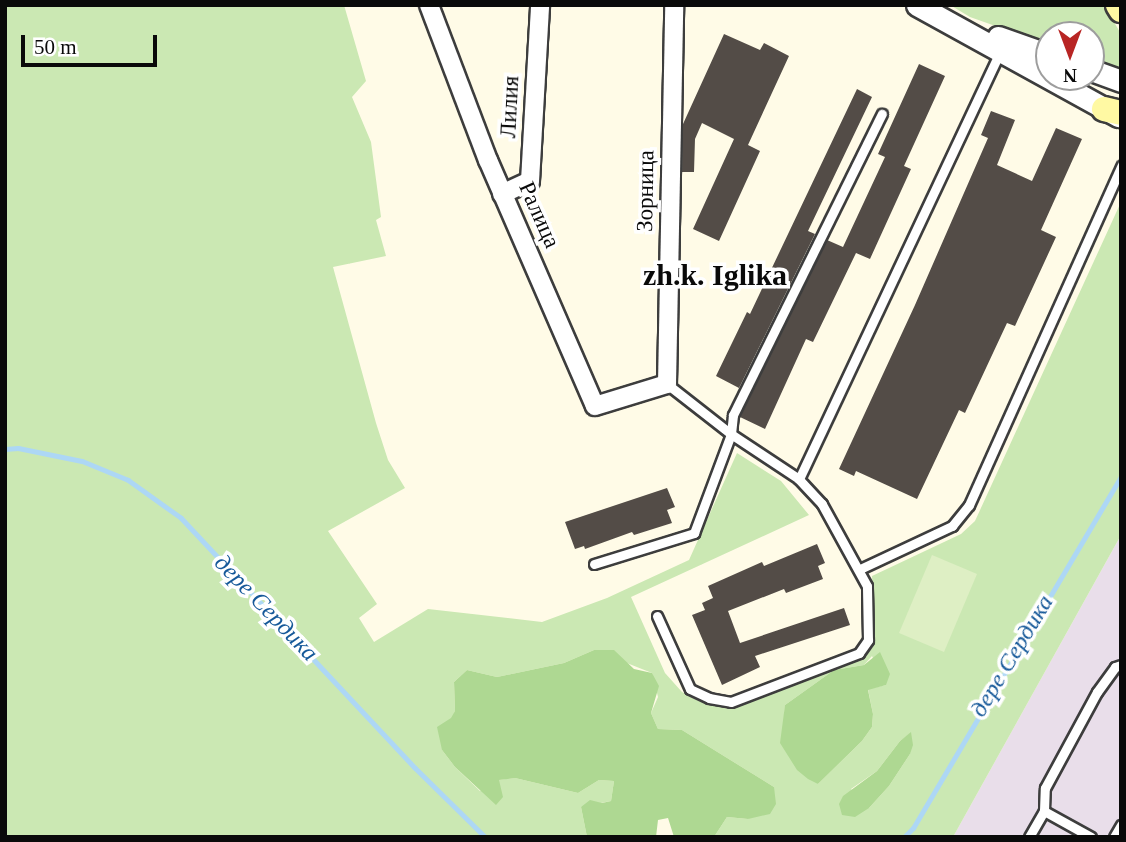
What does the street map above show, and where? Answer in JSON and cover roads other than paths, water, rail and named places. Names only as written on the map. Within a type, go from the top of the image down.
[{"type":"main road","points":[[1118,5],[1121,10]]},
{"type":"street","name":"Ралица","points":[[429,5],[502,194],[595,406],[667,384]]},
{"type":"street","name":"Лилия","points":[[502,194],[530,181],[540,5]]},
{"type":"street","name":"Зорница","points":[[667,384],[674,5]]},
{"type":"street","points":[[918,5],[1115,113]]},
{"type":"street","points":[[918,5],[1035,50]]},
{"type":"lane","points":[[799,480],[1001,50]]},
{"type":"lane","points":[[594,564],[694,533],[731,434],[733,415],[882,114]]},
{"type":"lane","points":[[860,569],[952,526],[969,505],[1121,166]]},
{"type":"lane","points":[[657,616],[691,689],[709,698],[731,702],[859,653],[868,640],[870,617],[867,586],[860,569],[822,504],[799,480],[731,434],[667,384]]},
{"type":"lane","points":[[1029,837],[1044,811],[1045,788],[1097,692],[1115,667],[1121,665]]},
{"type":"lane","points":[[1044,811],[1091,837]]},
{"type":"lane","points":[[1114,837],[1121,825]]},
{"type":"waterway","name":"дере Сердика","points":[[5,449],[18,448],[82,461],[128,480],[181,518],[415,768],[485,837]]},
{"type":"waterway","name":"дере Сердика","points":[[904,837],[913,828],[1121,476]]},
{"type":"district","name":"zh.k. Iglika","points":[[715,275]]}]
